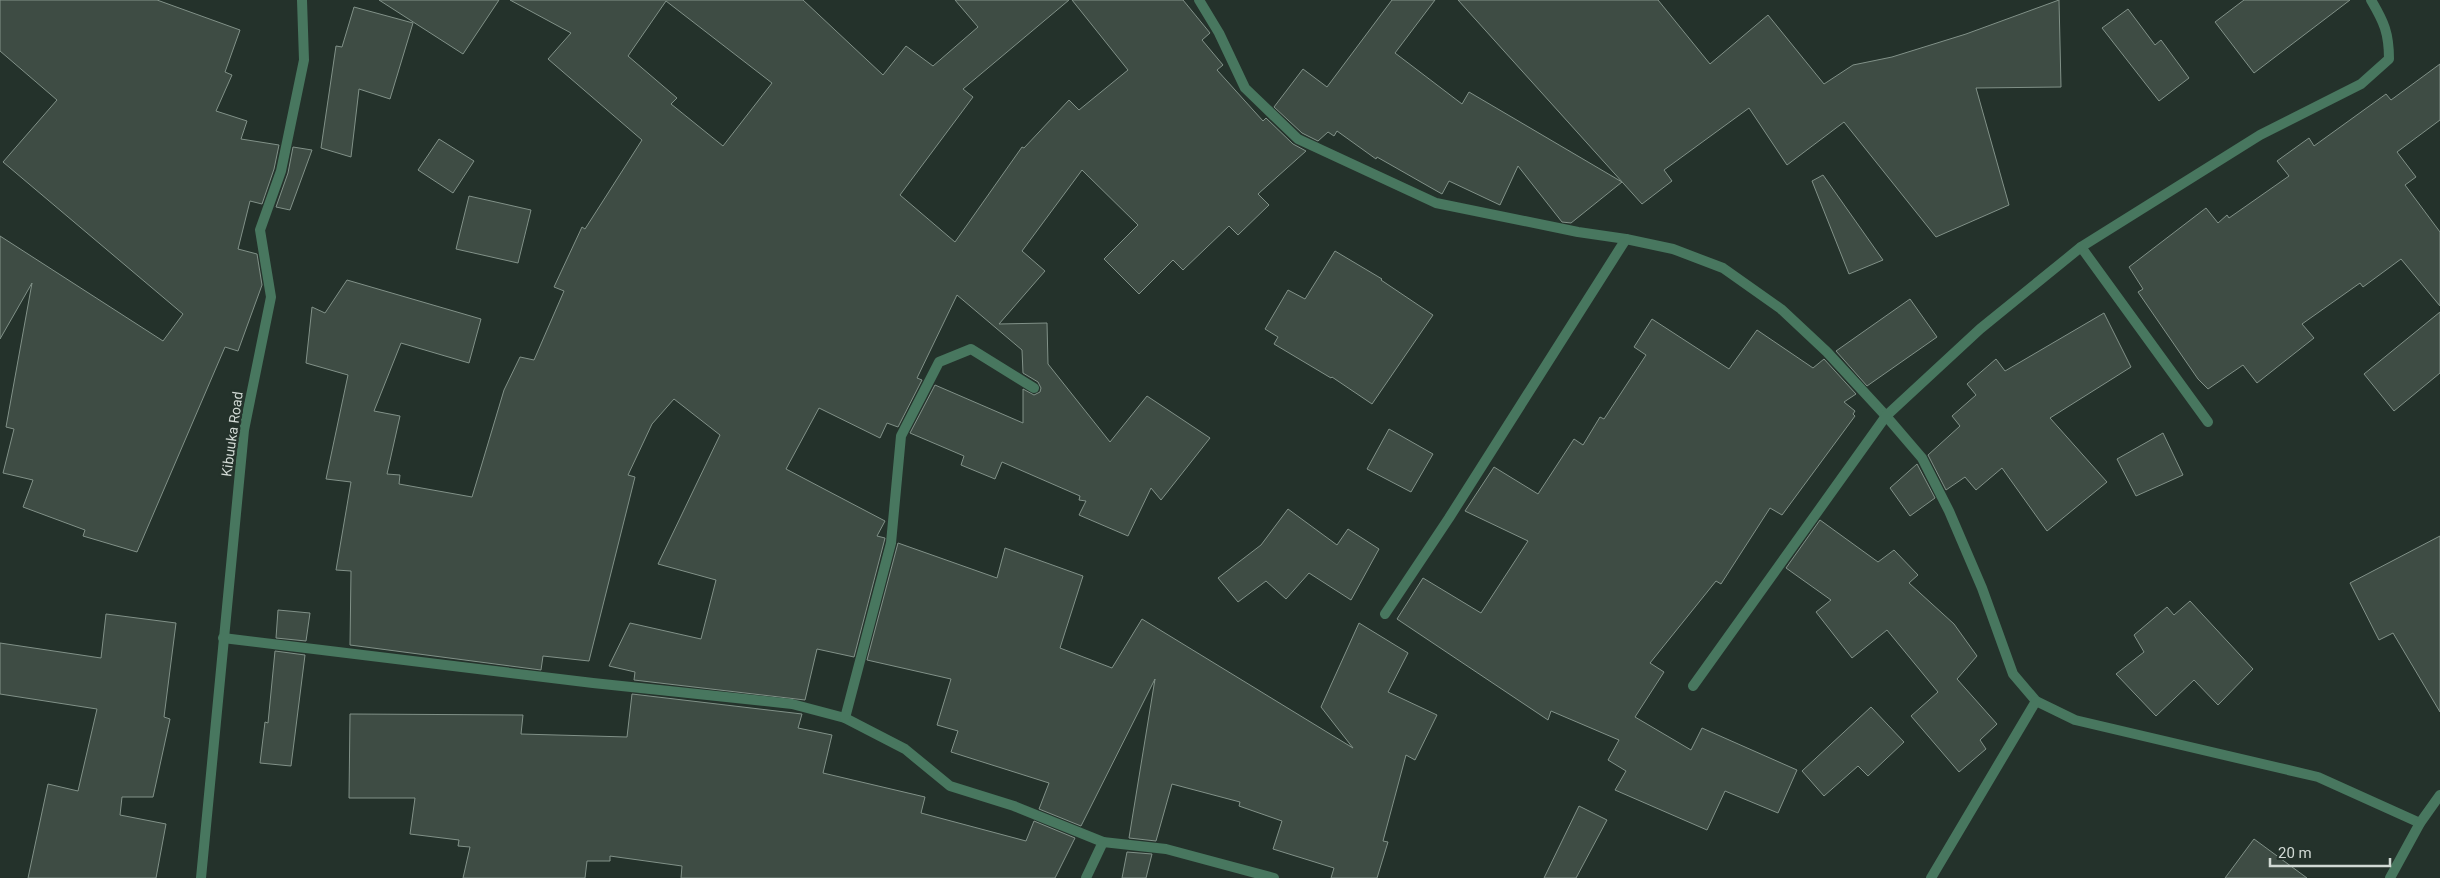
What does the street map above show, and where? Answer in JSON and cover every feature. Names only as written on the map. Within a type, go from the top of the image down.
[{"type":"street","name":"Kibuuka Road","points":[[201,878],[244,430],[271,297],[260,230],[281,171],[304,60],[302,0]]},
{"type":"street","points":[[1199,0],[1219,33],[1245,88],[1298,139],[1436,203],[1578,232],[1626,238],[1673,248],[1723,268],[1781,309],[1827,352],[1922,458],[1949,511],[1982,588],[2013,674],[2036,701],[2075,720],[2318,777],[2420,824]]},
{"type":"street","points":[[1693,686],[1886,416],[1980,329],[2082,247],[2260,135],[2361,84],[2389,59],[2389,39],[2385,23],[2371,0]]},
{"type":"street","points":[[1385,614],[1449,518],[1626,238]]},
{"type":"street","points":[[2082,247],[2208,422]]},
{"type":"street","points":[[845,718],[891,543],[901,436],[939,362],[971,349],[1034,388]]},
{"type":"street","points":[[223,638],[593,683],[792,704],[845,718],[905,749],[950,786],[1014,806],[1103,842],[1166,849],[1274,878]]},
{"type":"street","points":[[1931,878],[2036,701]]},
{"type":"street","points":[[2390,878],[2420,824],[2440,795]]},
{"type":"street","points":[[1086,878],[1103,842]]},
{"type":"building","points":[[0,0],[157,0],[240,30],[225,72],[232,75],[216,111],[247,121],[241,139],[279,145],[274,169],[262,204],[250,201],[238,249],[257,254],[262,285],[238,351],[225,347],[137,552],[83,536],[85,530],[23,507],[33,480],[3,473],[14,429],[6,427],[32,283],[0,339],[0,236],[163,341],[183,314],[3,162],[57,100],[0,51]]},
{"type":"building","points":[[379,0],[499,0],[463,54]]},
{"type":"building","points":[[510,0],[803,0],[883,75],[906,46],[933,66],[978,27],[955,0],[1069,0],[963,89],[973,97],[900,195],[955,242],[1022,147],[1024,148],[1069,100],[1079,110],[1128,70],[1072,0],[1183,0],[1210,33],[1202,40],[1223,65],[1217,70],[1263,121],[1266,118],[1293,144],[1306,151],[1258,194],[1269,205],[1238,235],[1229,226],[1183,270],[1173,260],[1139,294],[1104,259],[1138,225],[1082,170],[1022,251],[1045,271],[999,324],[1047,323],[1048,364],[1110,442],[1147,396],[1210,438],[1161,500],[1151,488],[1128,536],[1079,515],[1086,501],[1079,500],[1080,496],[1002,462],[995,479],[961,465],[964,456],[910,433],[935,385],[1023,423],[1023,389],[1034,395],[1040,392],[1041,388],[1038,382],[1023,373],[1022,350],[957,295],[917,378],[922,380],[898,427],[887,423],[880,438],[819,408],[786,469],[885,521],[877,536],[885,538],[854,657],[817,649],[805,700],[634,680],[635,672],[609,666],[630,623],[701,639],[716,580],[658,564],[720,435],[674,399],[652,424],[628,475],[635,477],[589,661],[543,656],[541,670],[350,645],[351,571],[336,570],[351,482],[326,479],[348,375],[306,363],[312,307],[325,313],[347,280],[481,319],[469,363],[401,343],[374,411],[400,416],[387,474],[400,475],[399,484],[472,497],[504,390],[520,357],[534,360],[564,291],[554,287],[582,227],[585,229],[642,140],[548,59],[571,33]],"holes":[[[666,1],[772,83],[723,146],[671,104],[677,98],[628,56]]]},
{"type":"building","points":[[1392,0],[1435,0],[1395,53],[1462,104],[1469,92],[1622,182],[1571,223],[1562,222],[1518,166],[1500,205],[1449,181],[1442,194],[1377,157],[1376,159],[1337,131],[1334,136],[1328,132],[1318,141],[1302,133],[1274,107],[1303,69],[1327,87]]},
{"type":"building","points":[[1458,0],[1658,0],[1710,64],[1768,15],[1824,84],[1853,65],[1892,57],[1966,34],[2059,0],[2061,87],[1976,88],[2009,205],[1936,237],[1844,122],[1787,165],[1749,108],[1664,170],[1672,181],[1642,204]]},
{"type":"building","points":[[2244,0],[2350,0],[2254,73],[2215,22]]},
{"type":"building","points":[[354,7],[413,23],[390,99],[359,89],[351,157],[321,148],[336,46],[342,47]]},
{"type":"building","points":[[2128,9],[2155,45],[2161,40],[2189,78],[2159,101],[2102,28]]},
{"type":"building","points":[[2440,64],[2440,120],[2397,152],[2416,177],[2405,185],[2440,232],[2440,306],[2401,259],[2363,287],[2360,283],[2302,324],[2314,338],[2257,383],[2243,365],[2208,389],[2198,379],[2138,292],[2143,289],[2129,267],[2206,208],[2218,223],[2227,215],[2229,218],[2289,176],[2277,161],[2309,138],[2314,146],[2386,94],[2391,100]]},
{"type":"building","points":[[439,139],[474,161],[453,193],[418,170]]},
{"type":"building","points":[[293,147],[312,150],[290,210],[276,207],[288,173]]},
{"type":"building","points":[[1823,175],[1883,260],[1849,274],[1812,181]]},
{"type":"building","points":[[469,196],[531,210],[518,263],[456,249]]},
{"type":"building","points":[[1335,251],[1382,279],[1433,315],[1372,404],[1332,377],[1274,344],[1278,337],[1265,329],[1288,290],[1305,299]]},
{"type":"building","points":[[1910,299],[1937,337],[1867,386],[1836,351]]},
{"type":"building","points":[[2440,312],[2440,373],[2394,411],[2364,374]]},
{"type":"building","points":[[2104,313],[2131,367],[2050,418],[2107,482],[2047,531],[2002,468],[1976,490],[1965,477],[1946,490],[1928,455],[1960,426],[1952,416],[1976,395],[1967,384],[1996,359],[2005,371]]},
{"type":"building","points":[[1652,319],[1729,369],[1757,330],[1813,368],[1824,359],[1856,394],[1844,402],[1855,411],[1853,414],[1855,416],[1782,515],[1770,508],[1721,584],[1716,581],[1650,663],[1664,672],[1635,717],[1691,750],[1702,728],[1797,770],[1778,813],[1725,791],[1707,830],[1615,790],[1626,771],[1608,760],[1619,740],[1551,711],[1548,720],[1397,619],[1423,578],[1481,613],[1528,541],[1465,511],[1494,467],[1538,494],[1574,439],[1583,445],[1600,417],[1604,419],[1646,355],[1634,347]]},
{"type":"building","points":[[1389,429],[1433,454],[1411,492],[1367,469]]},
{"type":"building","points":[[2163,433],[2183,475],[2136,496],[2117,459]]},
{"type":"building","points":[[1917,464],[1935,498],[1910,516],[1890,488]]},
{"type":"building","points":[[1288,509],[1337,545],[1348,529],[1379,549],[1351,600],[1309,573],[1286,599],[1266,581],[1238,602],[1218,578],[1261,545]]},
{"type":"building","points":[[1820,520],[1878,562],[1894,550],[1918,575],[1909,583],[1954,624],[1977,656],[1957,679],[1997,724],[1980,740],[1986,749],[1959,772],[1911,716],[1938,692],[1887,630],[1852,658],[1816,612],[1831,600],[1786,568]]},
{"type":"building","points":[[2440,536],[2440,712],[2393,633],[2379,640],[2350,583]]},
{"type":"building","points":[[898,543],[997,578],[1005,548],[1083,576],[1060,648],[1112,668],[1142,619],[1353,748],[1321,707],[1359,623],[1408,653],[1388,692],[1437,715],[1415,760],[1406,755],[1383,841],[1388,842],[1377,878],[1331,878],[1334,868],[1273,849],[1282,821],[1239,806],[1240,802],[1172,784],[1156,841],[1129,838],[1155,679],[1081,826],[1039,809],[1049,783],[951,752],[958,731],[937,725],[951,679],[867,660]]},
{"type":"building","points":[[2190,601],[2253,669],[2218,705],[2194,680],[2156,716],[2116,674],[2144,652],[2134,635],[2167,607],[2174,615]]},
{"type":"building","points":[[278,610],[310,613],[306,641],[276,638]]},
{"type":"building","points":[[106,614],[176,623],[164,717],[170,719],[153,797],[122,797],[120,815],[166,824],[156,878],[28,878],[48,784],[78,791],[97,709],[0,694],[0,643],[101,658]]},
{"type":"building","points":[[275,651],[305,655],[291,766],[260,763],[265,722],[268,723]]},
{"type":"building","points":[[632,694],[802,714],[798,728],[832,735],[823,773],[925,797],[921,813],[1026,841],[1034,821],[1075,838],[1055,878],[681,878],[682,866],[610,856],[610,861],[587,861],[585,878],[463,878],[470,847],[458,846],[459,840],[410,834],[415,798],[349,798],[350,714],[523,715],[521,734],[627,737]]},
{"type":"building","points":[[1871,707],[1904,742],[1868,776],[1858,766],[1824,796],[1802,771]]},
{"type":"building","points":[[1579,806],[1607,820],[1576,878],[1544,878]]},
{"type":"building","points":[[2254,839],[2307,878],[2225,878]]},
{"type":"building","points":[[1127,852],[1152,854],[1146,878],[1122,878]]}]
